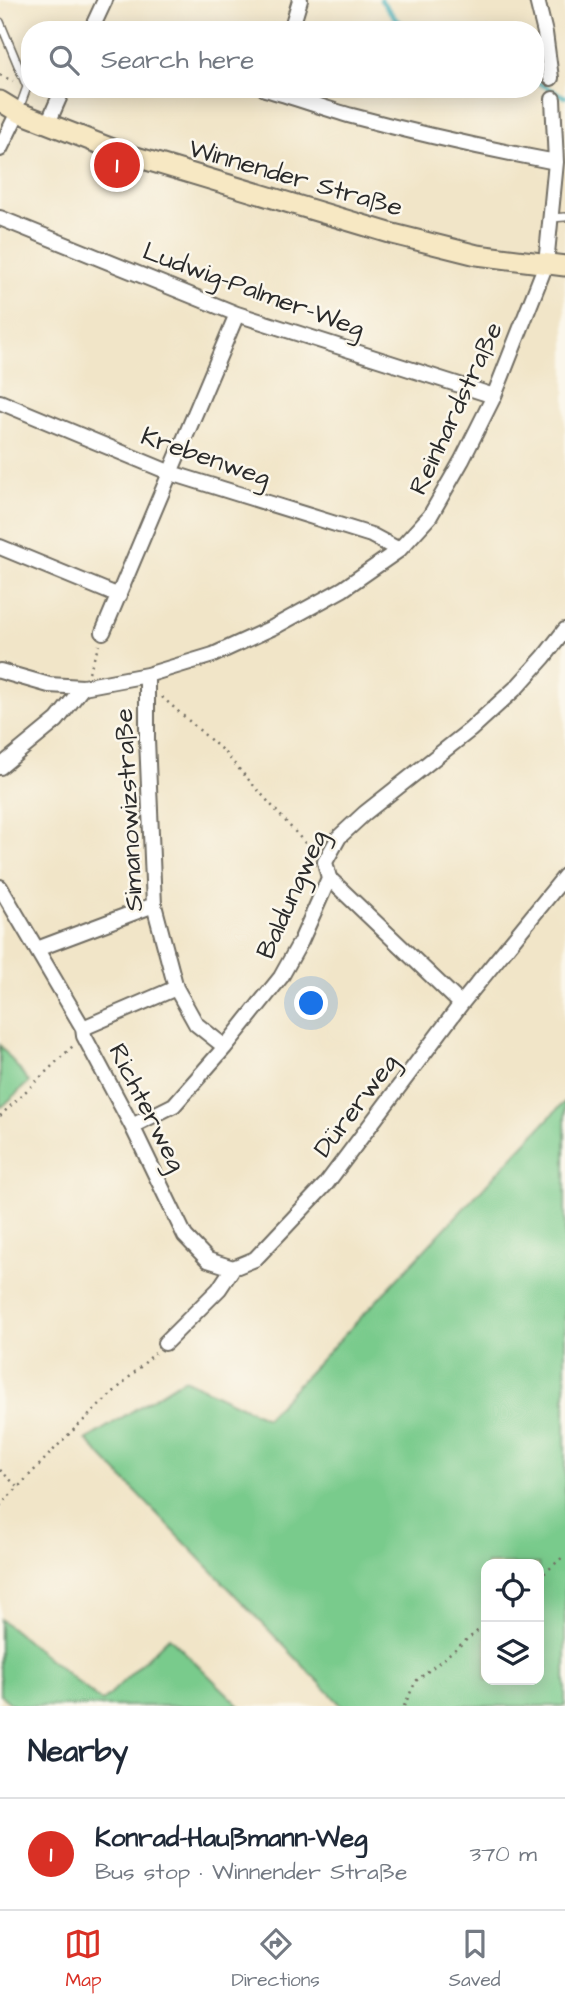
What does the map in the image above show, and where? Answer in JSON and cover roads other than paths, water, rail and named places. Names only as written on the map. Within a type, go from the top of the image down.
[{"type":"street","points":[[95,21],[105,0]]},
{"type":"street","points":[[294,21],[300,0]]},
{"type":"street","points":[[537,0],[542,21]]},
{"type":"street","points":[[544,29],[551,78]]},
{"type":"street","points":[[48,123],[59,98]]},
{"type":"street","points":[[295,98],[407,130],[556,162]]},
{"type":"street","name":"Reinhardstraße","points":[[0,671],[49,685],[83,687],[147,682],[274,627],[343,589],[399,550],[430,516],[462,460],[555,265],[558,217],[553,99]]},
{"type":"street","name":"Winnender Straße","points":[[0,101],[9,113],[48,123],[123,153],[393,234],[477,255],[555,265]]},
{"type":"street","points":[[0,149],[9,113]]},
{"type":"street","name":"Ludwig-Palmer-Weg","points":[[0,218],[237,314],[494,396]]},
{"type":"street","points":[[103,632],[237,314]]},
{"type":"street","name":"Krebenweg","points":[[0,402],[171,473],[371,535],[399,550]]},
{"type":"street","points":[[0,547],[119,596]]},
{"type":"street","name":"Baldungweg","points":[[132,1126],[174,1105],[225,1047],[281,976],[301,941],[330,878],[326,862],[339,837],[365,813],[470,730],[517,687],[565,630]]},
{"type":"street","name":"Simanowizstraße","points":[[147,682],[154,905],[176,988],[196,1024],[225,1047]]},
{"type":"street","points":[[0,767],[57,720],[83,687]]},
{"type":"street","name":"Dürerweg","points":[[164,1343],[219,1289],[233,1268],[255,1259],[326,1184],[461,1004],[565,876]]},
{"type":"street","points":[[330,878],[461,1004]]},
{"type":"street","name":"Richterweg","points":[[0,887],[84,1032],[185,1237],[208,1261],[233,1268]]},
{"type":"street","points":[[37,949],[154,905]]},
{"type":"street","points":[[84,1032],[176,988]]},
{"type":"lane","points":[[0,22],[21,73]]},
{"type":"lane","points":[[9,113],[21,96]]},
{"type":"waterway","points":[[381,0],[399,21]]},
{"type":"waterway","points":[[544,86],[565,97]]},
{"type":"place","name":"Konrad-Haußmann-Weg","points":[[117,165]]}]
